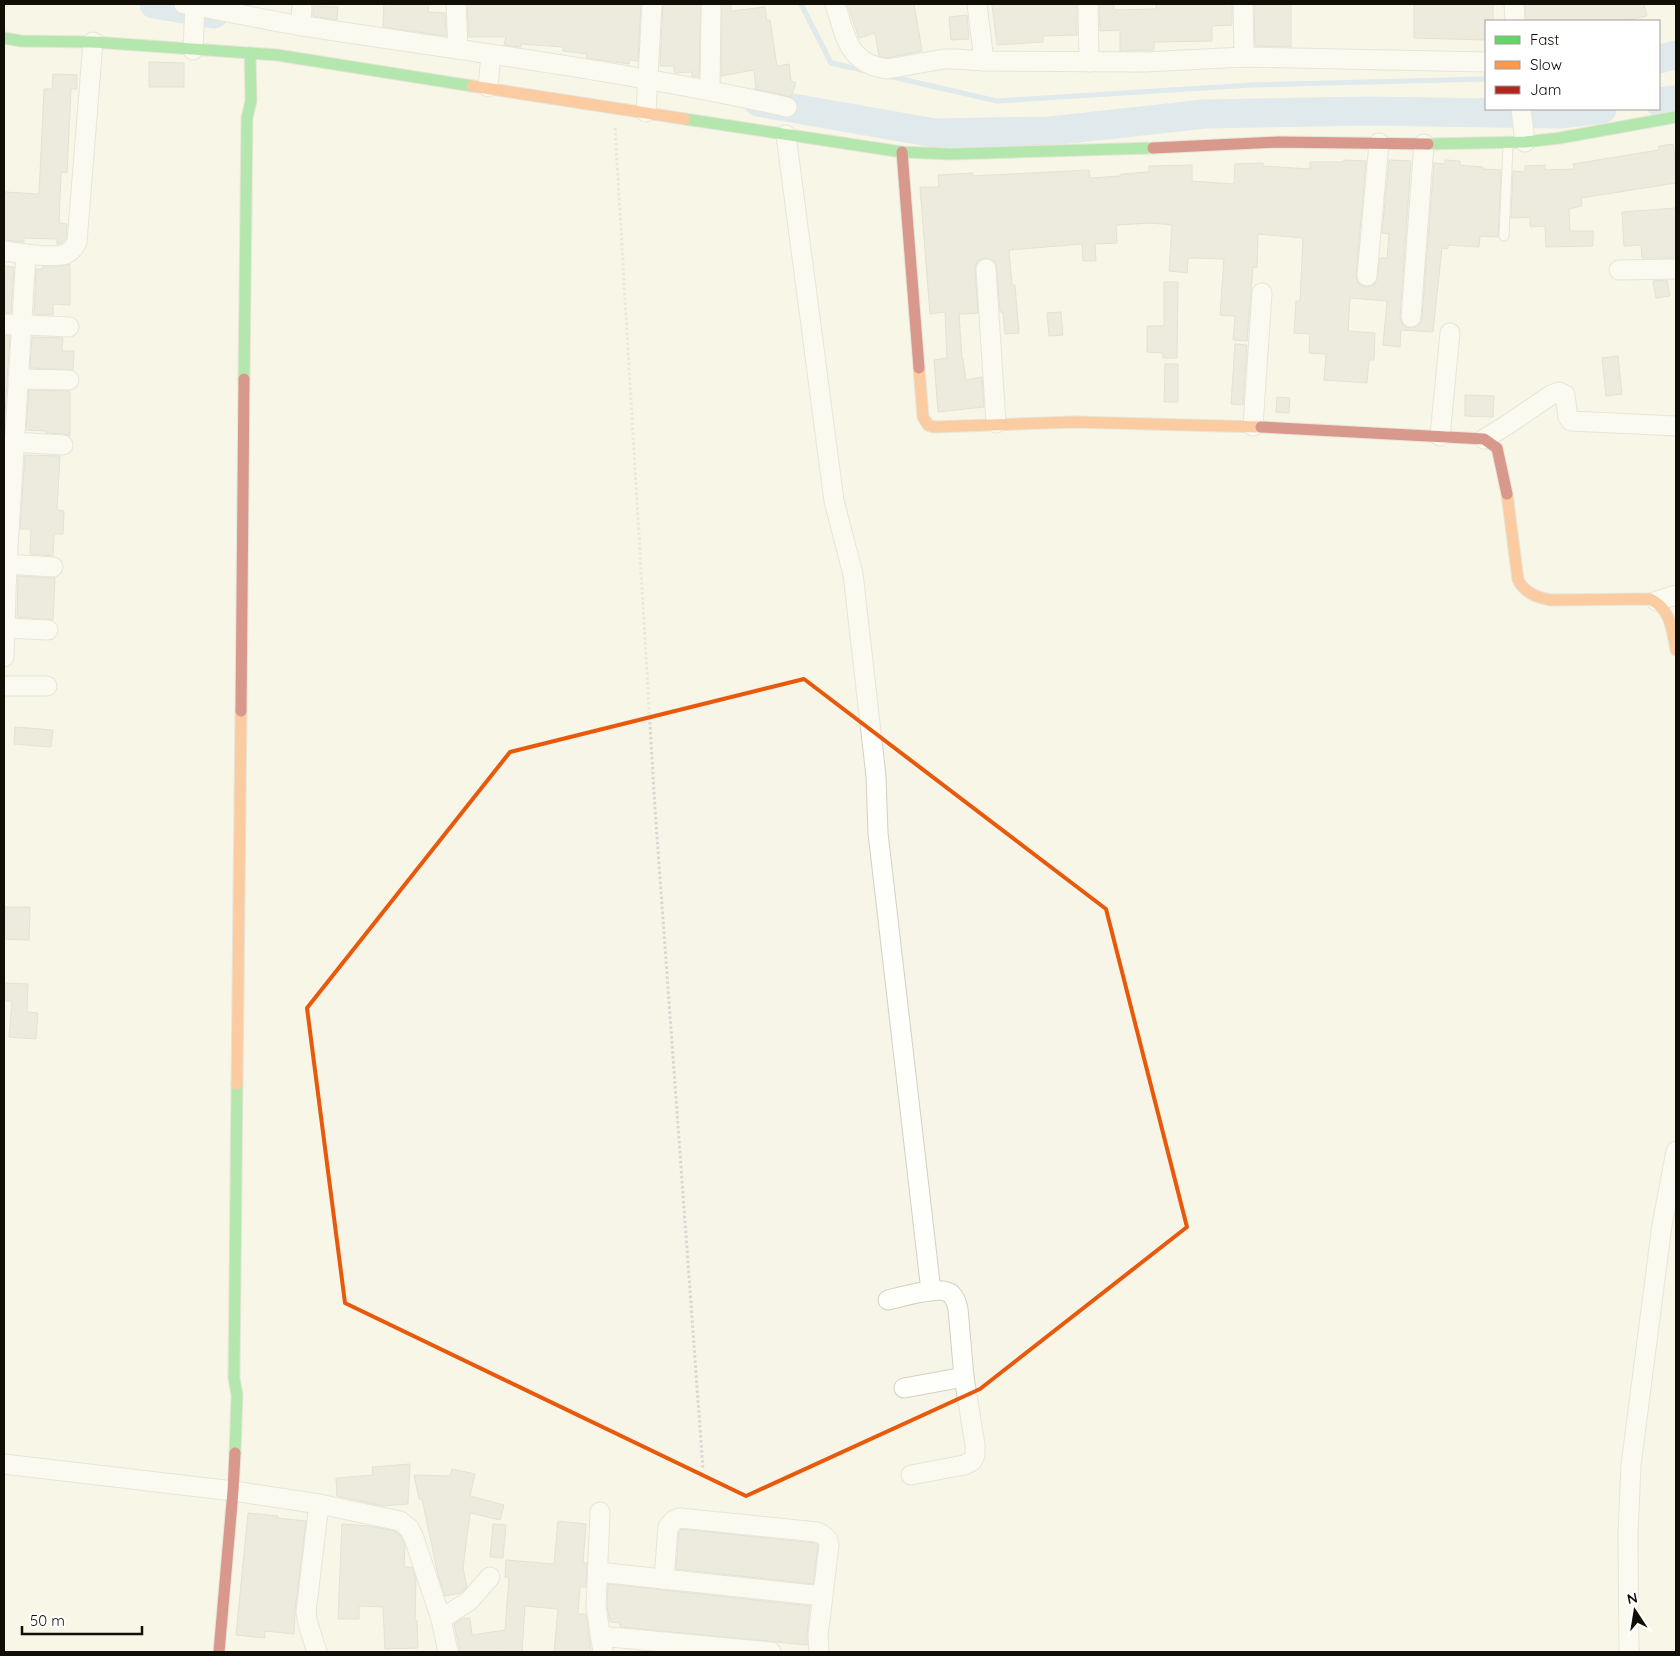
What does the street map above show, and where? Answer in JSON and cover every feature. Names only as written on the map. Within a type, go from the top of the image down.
[{"type":"main road","points":[[4,38],[93,42],[193,42],[250,52],[490,69],[614,107],[647,94],[786,135],[902,152],[951,154],[1086,151],[1278,142],[1424,144],[1519,140],[1560,138],[1676,117]]},
{"type":"main road","points":[[250,52],[251,101]]},
{"type":"main road","points":[[902,152],[923,417],[928,426],[1088,421],[1253,426],[1484,439],[1496,448],[1501,462],[1518,580],[1524,591],[1538,598],[1550,600],[1650,599],[1657,601],[1667,610],[1676,650]]},
{"type":"main road","points":[[219,1652],[233,1491],[237,1395]]},
{"type":"street","points":[[301,26],[302,4]]},
{"type":"street","points":[[456,4],[458,48]]},
{"type":"street","points":[[647,94],[652,4]]},
{"type":"street","points":[[836,4],[849,46],[866,62],[878,67],[896,68],[944,59],[1145,62],[1244,58],[1485,62]]},
{"type":"street","points":[[977,4],[984,61]]},
{"type":"street","points":[[1088,4],[1089,62]]},
{"type":"street","points":[[1243,4],[1244,58]]},
{"type":"street","points":[[1514,4],[1515,20]]},
{"type":"street","points":[[193,42],[192,6],[301,26],[458,48],[490,69],[647,94],[710,90],[787,107]]},
{"type":"street","points":[[710,7],[710,90]]},
{"type":"street","points":[[4,251],[26,254],[63,255],[74,248],[77,242],[93,42]]},
{"type":"street","points":[[237,1395],[244,1377],[258,128],[258,118],[251,101]]},
{"type":"street","points":[[1519,140],[1521,110]]},
{"type":"street","points":[[786,135],[834,501],[853,574],[876,776],[878,833],[931,1291]]},
{"type":"street","points":[[1368,276],[1379,143]]},
{"type":"street","points":[[1411,318],[1424,144]]},
{"type":"street","points":[[4,657],[7,564],[18,378],[12,324],[26,254]]},
{"type":"street","points":[[986,269],[996,423]]},
{"type":"street","points":[[1620,270],[1676,269]]},
{"type":"street","points":[[1253,426],[1262,293]]},
{"type":"street","points":[[12,324],[69,327]]},
{"type":"street","points":[[1440,436],[1450,333]]},
{"type":"street","points":[[18,378],[69,380]]},
{"type":"street","points":[[1484,439],[1551,395],[1560,392],[1564,395],[1568,417],[1571,421],[1676,426]]},
{"type":"street","points":[[14,442],[63,445]]},
{"type":"street","points":[[7,564],[53,568]]},
{"type":"street","points":[[1657,601],[1676,595]]},
{"type":"street","points":[[5,628],[48,630]]},
{"type":"street","points":[[4,686],[47,686]]},
{"type":"street","points":[[1630,1652],[1628,1534],[1631,1465],[1662,1225],[1676,1151]]},
{"type":"street","points":[[888,1300],[931,1291],[942,1291],[950,1293],[955,1299],[958,1309],[964,1377],[975,1455],[972,1461],[964,1465],[911,1475]]},
{"type":"street","points":[[904,1388],[964,1377]]},
{"type":"street","points":[[4,1464],[233,1491],[319,1504],[400,1521],[409,1528],[414,1538],[441,1619],[448,1652]]},
{"type":"street","points":[[317,1652],[306,1612],[319,1504]]},
{"type":"street","points":[[600,1512],[596,1607],[602,1644],[771,1652]]},
{"type":"street","points":[[664,1579],[668,1527],[674,1520],[680,1518],[823,1534],[828,1540],[829,1545],[818,1636],[819,1652]]},
{"type":"street","points":[[598,1572],[823,1596]]},
{"type":"street","points":[[441,1619],[469,1601],[490,1577]]},
{"type":"lane","points":[[1504,236],[1519,140]]},
{"type":"path","points":[[614,107],[656,819],[703,1469]]},
{"type":"highlighted area","points":[[804,679],[1106,909],[1187,1227],[980,1389],[746,1496],[345,1303],[307,1008],[510,752]]},
{"type":"building","points":[[384,4],[429,4],[428,12],[445,13],[446,36],[383,27]]},
{"type":"building","points":[[467,4],[641,4],[638,61],[629,60],[629,64],[586,58],[587,54],[563,51],[563,47],[521,44],[521,47],[504,45],[506,37],[469,37]]},
{"type":"building","points":[[663,4],[701,4],[699,77],[692,76],[692,72],[674,73],[674,66],[660,66]]},
{"type":"building","points":[[721,4],[731,4],[731,11],[765,7],[767,21],[770,20],[777,66],[789,64],[791,81],[796,83],[791,97],[756,89],[754,70],[721,76]]},
{"type":"building","points":[[847,4],[914,4],[922,51],[887,58],[879,56],[875,33],[859,38]]},
{"type":"building","points":[[992,4],[1077,4],[1077,35],[1043,36],[1043,42],[997,45]]},
{"type":"building","points":[[1099,4],[1114,4],[1114,10],[1156,9],[1156,4],[1232,4],[1232,25],[1212,26],[1212,41],[1154,42],[1154,50],[1120,51],[1120,30],[1100,31]]},
{"type":"building","points":[[1254,4],[1291,4],[1291,47],[1255,46]]},
{"type":"building","points":[[1414,4],[1493,4],[1493,20],[1485,20],[1485,40],[1414,38]]},
{"type":"building","points":[[1525,4],[1644,4],[1647,16],[1627,20],[1526,20]]},
{"type":"building","points":[[313,6],[338,7],[337,20],[313,16]]},
{"type":"building","points":[[967,15],[969,39],[951,40],[949,17]]},
{"type":"building","points":[[149,62],[184,63],[184,87],[149,87]]},
{"type":"building","points":[[53,74],[77,75],[77,89],[71,89],[67,173],[61,172],[59,223],[67,224],[66,239],[62,243],[57,244],[57,239],[24,238],[24,242],[4,240],[4,192],[39,194],[44,89],[52,89]]},
{"type":"building","points":[[1673,144],[1676,183],[1581,198],[1582,206],[1569,209],[1570,231],[1593,231],[1593,246],[1546,247],[1545,226],[1530,227],[1530,217],[1511,218],[1513,171],[1525,172],[1525,166],[1545,165],[1545,170],[1574,169],[1573,164],[1659,150],[1659,146]]},
{"type":"building","points":[[1344,160],[1366,161],[1356,275],[1360,285],[1366,287],[1372,286],[1376,282],[1380,258],[1387,258],[1389,234],[1382,233],[1389,160],[1411,161],[1400,316],[1404,326],[1411,328],[1420,324],[1422,318],[1434,163],[1445,164],[1445,160],[1460,161],[1460,165],[1501,170],[1498,237],[1480,236],[1479,247],[1448,245],[1448,249],[1442,248],[1433,332],[1401,330],[1400,347],[1383,345],[1387,301],[1350,298],[1348,331],[1375,333],[1374,360],[1369,360],[1367,383],[1324,380],[1326,354],[1309,353],[1310,334],[1294,333],[1296,301],[1300,301],[1303,238],[1258,234],[1257,268],[1253,267],[1247,341],[1233,340],[1235,316],[1220,315],[1224,259],[1188,258],[1187,273],[1169,271],[1172,225],[1151,223],[1116,225],[1117,243],[1095,244],[1096,261],[1083,261],[1082,244],[1009,250],[1012,285],[1015,285],[1019,333],[1005,334],[1003,312],[1000,312],[996,263],[986,258],[979,260],[975,270],[978,313],[959,314],[962,359],[966,380],[982,377],[984,407],[938,412],[934,360],[947,358],[945,312],[930,314],[920,187],[939,187],[938,175],[973,173],[973,176],[1089,170],[1090,178],[1149,172],[1149,166],[1192,165],[1192,181],[1234,184],[1235,164],[1263,163],[1263,166],[1310,169],[1310,162],[1343,162]]},
{"type":"building","points":[[1676,208],[1676,258],[1642,258],[1641,245],[1624,246],[1622,212]]},
{"type":"building","points":[[70,264],[70,305],[53,304],[53,315],[34,314],[36,269]]},
{"type":"building","points":[[4,266],[14,267],[11,313],[4,313]]},
{"type":"building","points":[[1667,280],[1670,296],[1656,298],[1653,281]]},
{"type":"building","points":[[1164,282],[1178,282],[1177,358],[1163,358],[1163,353],[1147,352],[1147,326],[1164,326]]},
{"type":"building","points":[[1061,312],[1063,335],[1049,336],[1047,313]]},
{"type":"building","points":[[4,335],[10,336],[4,429]]},
{"type":"building","points":[[32,337],[63,338],[62,351],[74,351],[73,370],[30,368]]},
{"type":"building","points":[[1235,344],[1247,345],[1243,405],[1231,404]]},
{"type":"building","points":[[1618,356],[1622,394],[1606,396],[1602,358]]},
{"type":"building","points":[[1165,364],[1178,364],[1178,402],[1164,402]]},
{"type":"building","points":[[29,390],[70,391],[70,436],[46,433],[46,431],[26,430]]},
{"type":"building","points":[[1465,395],[1494,396],[1493,417],[1465,416]]},
{"type":"building","points":[[1277,397],[1290,398],[1289,413],[1276,412]]},
{"type":"building","points":[[25,455],[60,456],[57,510],[64,511],[63,534],[54,534],[53,556],[30,554],[31,529],[20,529]]},
{"type":"building","points":[[18,576],[55,578],[53,620],[17,617]]},
{"type":"building","points":[[15,727],[53,730],[51,747],[14,744]]},
{"type":"building","points":[[5,907],[30,907],[29,940],[4,939]]},
{"type":"building","points":[[4,983],[28,984],[27,1012],[38,1013],[36,1039],[9,1037],[12,1001],[4,1001]]},
{"type":"building","points":[[410,1464],[408,1504],[383,1506],[337,1496],[336,1478],[373,1475],[372,1467]]},
{"type":"building","points":[[452,1469],[475,1474],[470,1496],[504,1505],[500,1520],[470,1513],[463,1568],[467,1587],[461,1593],[445,1596],[438,1575],[422,1499],[419,1499],[414,1475],[450,1476]]},
{"type":"building","points":[[248,1513],[306,1521],[294,1634],[265,1631],[265,1638],[236,1635]]},
{"type":"building","points":[[558,1521],[586,1524],[583,1563],[587,1563],[586,1587],[580,1587],[578,1614],[586,1614],[591,1652],[554,1652],[558,1609],[525,1606],[522,1652],[460,1652],[454,1624],[462,1619],[470,1618],[472,1635],[505,1630],[509,1578],[505,1577],[506,1560],[554,1564]]},
{"type":"building","points":[[342,1524],[369,1526],[395,1531],[400,1535],[405,1546],[404,1567],[412,1567],[416,1579],[415,1620],[417,1620],[418,1648],[385,1649],[383,1607],[359,1606],[359,1619],[338,1619]]},
{"type":"building","points":[[493,1524],[506,1525],[503,1558],[490,1557]]},
{"type":"building","points":[[681,1529],[814,1543],[818,1546],[813,1584],[676,1569],[679,1532]]},
{"type":"building","points":[[608,1584],[810,1606],[807,1645],[620,1627],[620,1623],[610,1622],[607,1606]]},
{"type":"waterway","points":[[154,4],[214,14]]},
{"type":"waterway","points":[[801,4],[831,63],[866,71]]},
{"type":"waterway","points":[[1660,59],[1676,55]]},
{"type":"waterway","points":[[888,76],[997,101],[1251,85],[1485,79]]},
{"type":"waterway","points":[[1660,102],[1676,100]]},
{"type":"waterway","points":[[758,102],[935,133],[1050,131],[1205,114],[1368,111],[1560,114],[1594,110]]},
{"type":"traffic: fast","points":[[4,38],[21,41],[93,42],[277,55],[472,86]]},
{"type":"traffic: fast","points":[[244,379],[247,118],[251,101],[250,53]]},
{"type":"traffic: fast","points":[[1428,144],[1525,142],[1560,138],[1676,117]]},
{"type":"traffic: fast","points":[[685,119],[902,152],[951,154],[1153,148]]},
{"type":"traffic: fast","points":[[235,1453],[237,1395],[234,1378],[237,1084]]},
{"type":"traffic: slow","points":[[472,86],[685,119]]},
{"type":"traffic: slow","points":[[919,368],[923,417],[928,425],[934,427],[1074,422],[1261,427]]},
{"type":"traffic: slow","points":[[1507,494],[1518,580],[1524,588],[1536,596],[1550,600],[1650,599],[1657,603],[1666,614],[1672,628],[1676,650]]},
{"type":"traffic: slow","points":[[237,1084],[241,711]]},
{"type":"traffic: jam","points":[[1153,148],[1278,142],[1428,144]]},
{"type":"traffic: jam","points":[[902,152],[919,368]]},
{"type":"traffic: jam","points":[[241,711],[244,379]]},
{"type":"traffic: jam","points":[[1261,427],[1484,439],[1497,448],[1507,494]]},
{"type":"traffic: jam","points":[[219,1652],[235,1453]]}]
